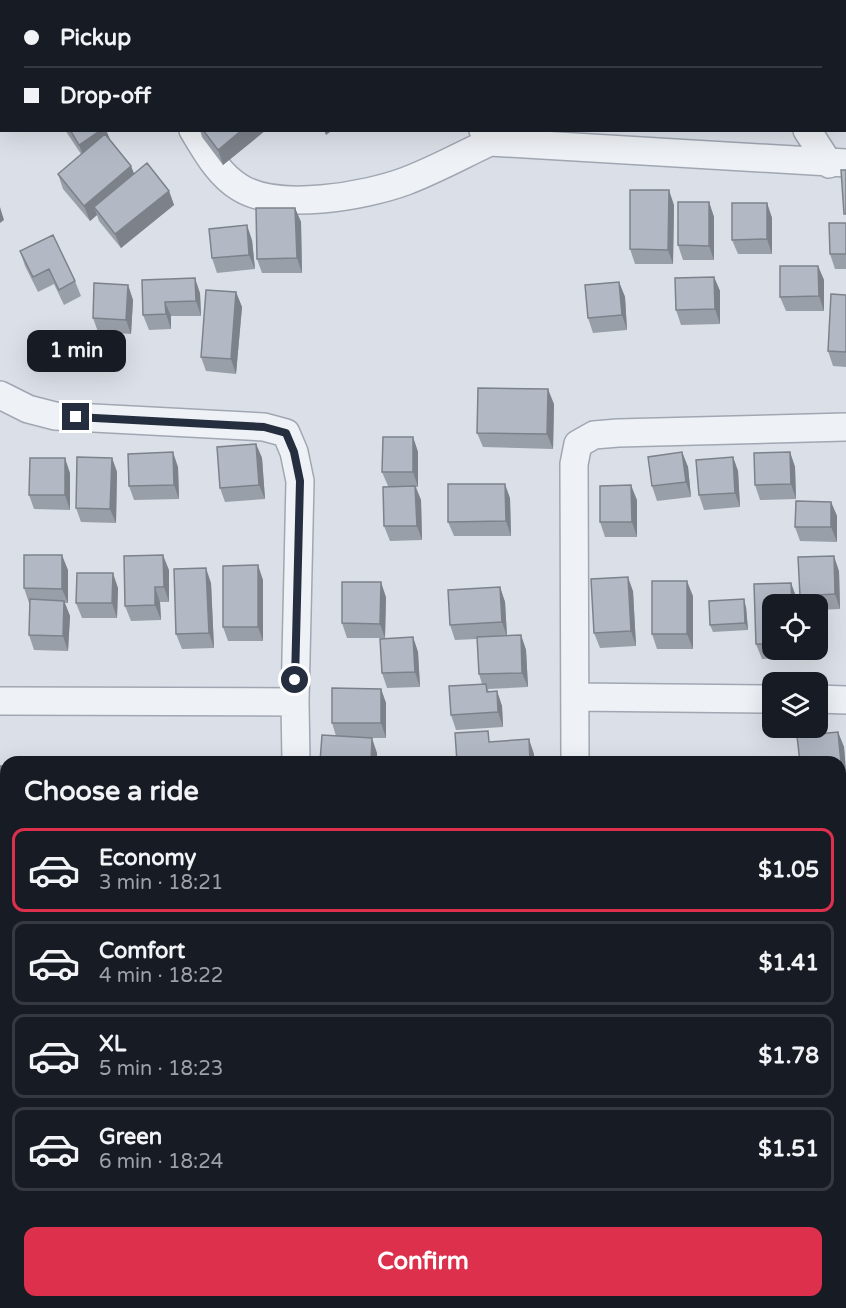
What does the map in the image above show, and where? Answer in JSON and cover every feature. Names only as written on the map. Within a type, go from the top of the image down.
[{"type":"street","points":[[194,132],[218,169],[240,187],[261,197],[290,200],[351,195],[405,182],[487,136],[838,163]]},
{"type":"street","points":[[809,132],[838,163]]},
{"type":"street","points":[[0,395],[28,409],[56,416],[264,427],[286,433],[294,452],[300,481],[296,756]]},
{"type":"street","points":[[575,756],[574,464],[578,444],[594,435],[618,433],[846,427]]},
{"type":"street","points":[[575,697],[762,699]]},
{"type":"street","points":[[828,699],[846,700]]},
{"type":"street","points":[[0,701],[295,702]]},
{"type":"building","points":[[71,132],[98,132],[79,145]]},
{"type":"building","points":[[204,132],[240,132],[218,150]]},
{"type":"building","points":[[105,134],[131,166],[84,206],[58,174]]},
{"type":"building","points":[[147,163],[169,191],[115,234],[94,207]]},
{"type":"building","points":[[841,170],[846,170],[846,214],[844,214]]},
{"type":"building","points":[[630,190],[669,190],[668,250],[630,249]]},
{"type":"building","points":[[678,202],[709,202],[709,246],[678,245]]},
{"type":"building","points":[[732,203],[767,203],[767,239],[732,240]]},
{"type":"building","points":[[256,208],[295,208],[297,258],[257,259]]},
{"type":"building","points":[[829,223],[846,223],[846,254],[830,254]]},
{"type":"building","points":[[247,225],[249,255],[212,258],[209,229]]},
{"type":"building","points":[[53,235],[75,281],[59,290],[49,269],[33,277],[20,251]]},
{"type":"building","points":[[780,266],[818,266],[819,296],[780,297]]},
{"type":"building","points":[[714,277],[715,309],[676,310],[675,278]]},
{"type":"building","points":[[195,278],[196,301],[165,302],[166,314],[143,315],[142,280]]},
{"type":"building","points":[[619,282],[622,315],[588,318],[585,285]]},
{"type":"building","points":[[94,283],[128,285],[126,320],[93,318]]},
{"type":"building","points":[[206,290],[236,292],[231,359],[201,357]]},
{"type":"building","points":[[831,294],[846,295],[846,352],[828,351]]},
{"type":"building","points":[[478,388],[548,389],[547,434],[477,433]]},
{"type":"building","points":[[383,437],[413,437],[413,472],[382,472]]},
{"type":"building","points":[[256,444],[259,485],[220,488],[217,447]]},
{"type":"building","points":[[173,452],[174,485],[129,486],[128,454]]},
{"type":"building","points":[[682,452],[686,482],[652,486],[648,457]]},
{"type":"building","points":[[790,452],[791,484],[755,485],[754,453]]},
{"type":"building","points":[[77,457],[112,458],[110,509],[76,508]]},
{"type":"building","points":[[733,457],[735,493],[699,495],[696,460]]},
{"type":"building","points":[[30,458],[65,458],[65,495],[29,495]]},
{"type":"building","points":[[448,484],[505,484],[506,521],[448,522]]},
{"type":"building","points":[[631,485],[632,522],[600,522],[600,486]]},
{"type":"building","points":[[415,486],[417,526],[384,526],[383,487]]},
{"type":"building","points":[[796,501],[831,502],[831,527],[795,527]]},
{"type":"building","points":[[24,555],[62,555],[62,589],[24,588]]},
{"type":"building","points":[[163,555],[164,587],[155,587],[155,605],[125,606],[124,556]]},
{"type":"building","points":[[834,556],[835,594],[800,594],[798,557]]},
{"type":"building","points":[[258,565],[258,627],[223,627],[223,566]]},
{"type":"building","points":[[206,568],[209,633],[176,634],[174,569]]},
{"type":"building","points":[[77,573],[113,573],[112,603],[76,603]]},
{"type":"building","points":[[628,577],[631,631],[594,633],[591,579]]},
{"type":"building","points":[[652,581],[687,581],[687,634],[652,634]]},
{"type":"building","points":[[342,582],[381,582],[380,624],[342,623]]},
{"type":"building","points":[[791,583],[792,594],[762,594],[762,644],[756,644],[754,584]]},
{"type":"building","points":[[500,587],[502,622],[450,625],[448,590]]},
{"type":"building","points":[[30,599],[64,601],[63,636],[29,635]]},
{"type":"building","points":[[744,599],[745,623],[710,625],[709,601]]},
{"type":"building","points":[[521,635],[522,673],[479,674],[477,637]]},
{"type":"building","points":[[413,637],[415,672],[382,673],[380,639]]},
{"type":"building","points":[[486,684],[487,692],[497,691],[498,712],[451,715],[449,686]]},
{"type":"building","points":[[332,688],[381,689],[381,723],[332,723]]},
{"type":"building","points":[[488,731],[489,742],[529,739],[530,756],[457,756],[455,733]]},
{"type":"building","points":[[838,732],[840,756],[799,756],[797,738],[828,738],[828,733]]},
{"type":"building","points":[[322,735],[372,738],[371,756],[320,756]]},
{"type":"route","points":[[76,417],[264,427],[286,433],[294,452],[300,481],[295,680]]}]
